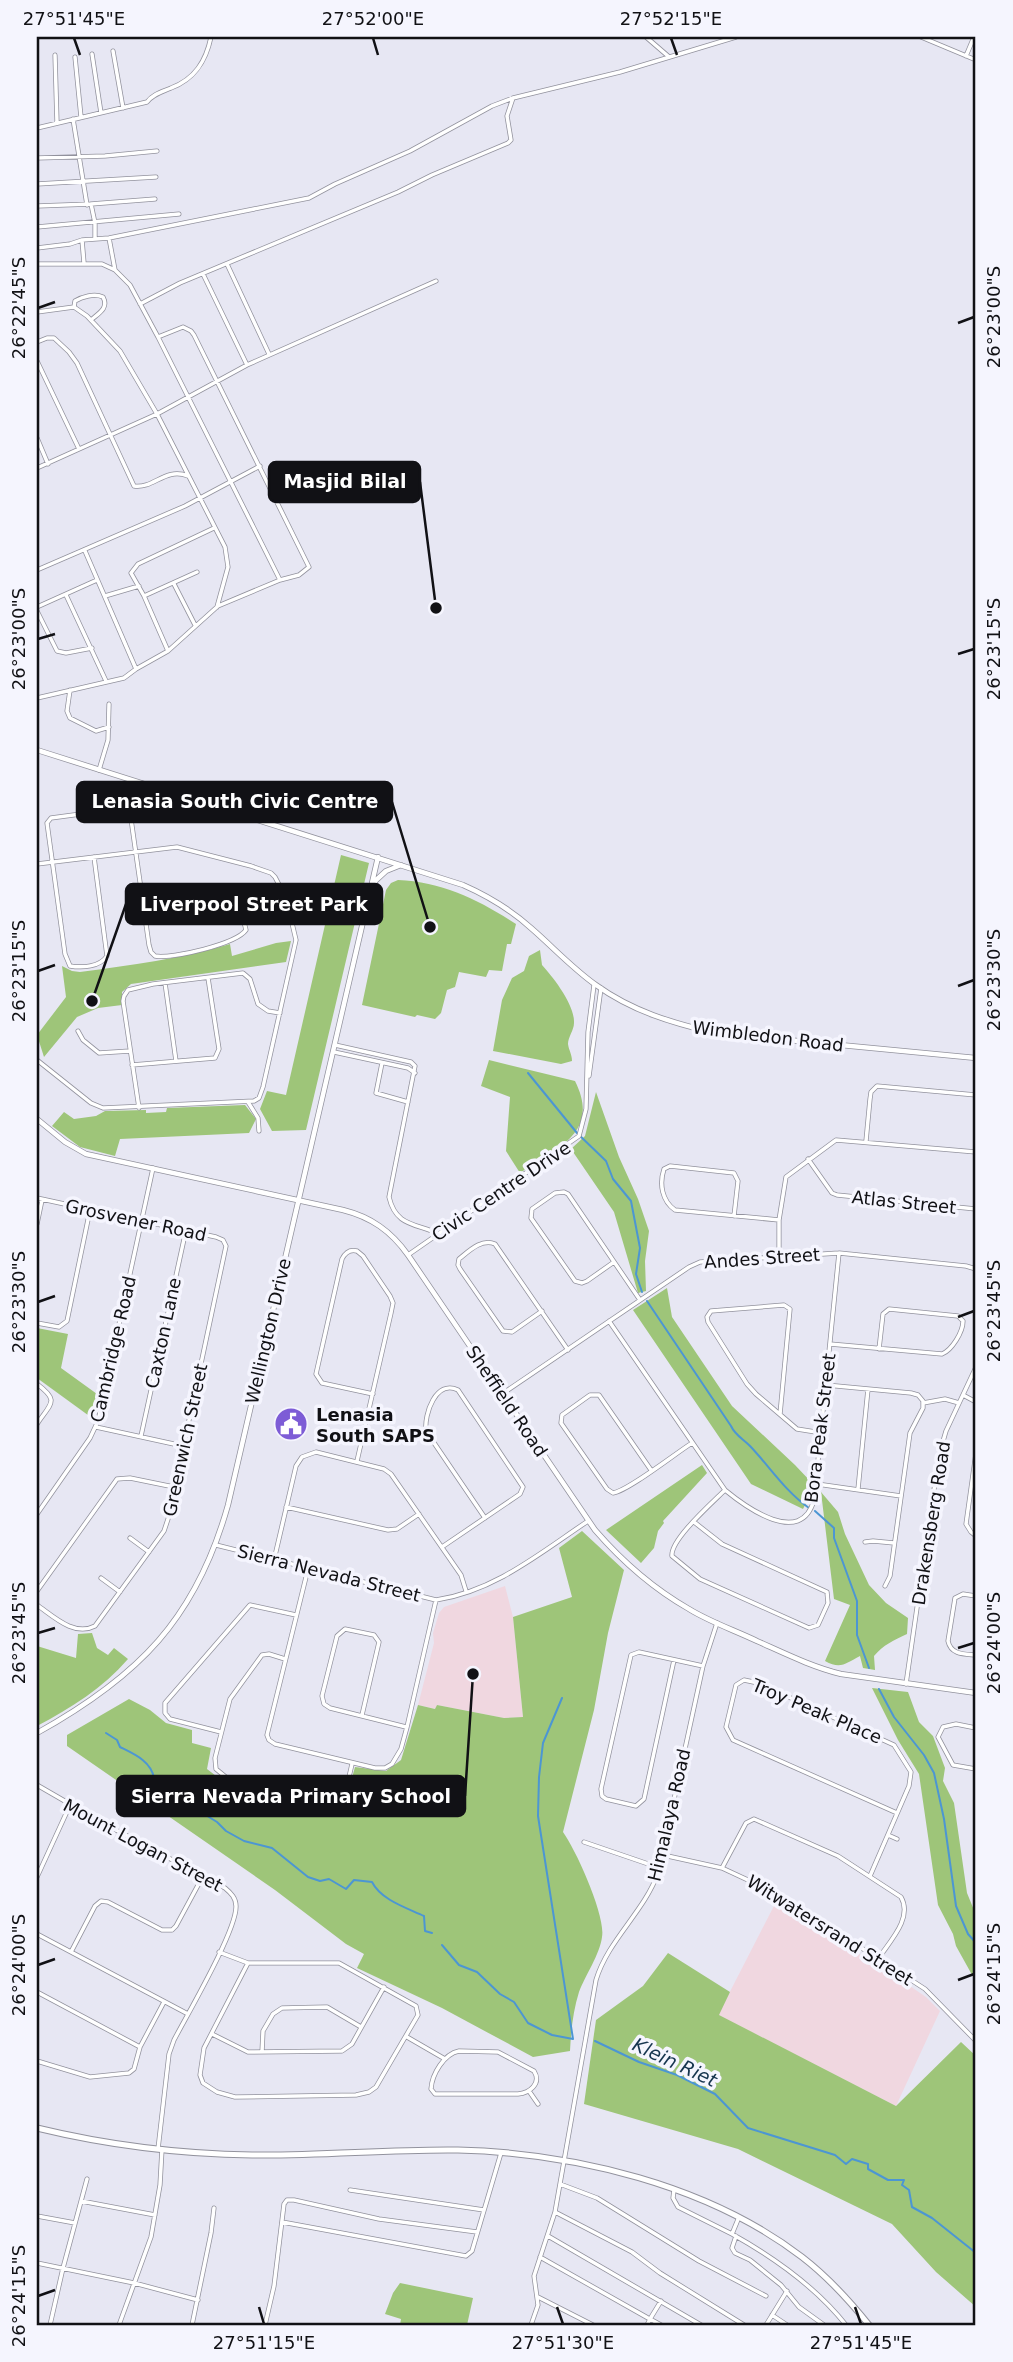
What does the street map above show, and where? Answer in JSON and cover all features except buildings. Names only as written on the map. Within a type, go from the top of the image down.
[{"type":"main road","points":[[37,2128],[99,2141],[160,2149],[251,2155],[456,2150],[501,2152],[563,2160],[623,2174],[674,2190],[739,2217],[804,2259],[848,2300],[869,2325]]},
{"type":"street","points":[[37,128],[147,102],[153,95],[190,78],[205,58],[211,37]]},
{"type":"street","points":[[646,37],[668,57]]},
{"type":"street","points":[[37,248],[109,238],[309,198],[410,152],[492,106],[513,98],[620,72],[736,37]]},
{"type":"street","points":[[921,37],[976,60]]},
{"type":"street","points":[[966,56],[974,37]]},
{"type":"street","points":[[113,51],[123,108]]},
{"type":"street","points":[[92,54],[101,113]]},
{"type":"street","points":[[55,55],[57,123]]},
{"type":"street","points":[[75,57],[81,117]]},
{"type":"street","points":[[140,304],[180,283],[508,143],[511,140],[507,116],[513,98]]},
{"type":"street","points":[[73,119],[95,223],[95,239]]},
{"type":"street","points":[[37,158],[157,152]]},
{"type":"street","points":[[37,184],[156,177]]},
{"type":"street","points":[[37,206],[155,199]]},
{"type":"street","points":[[37,227],[179,214]]},
{"type":"street","points":[[109,238],[115,270]]},
{"type":"street","points":[[82,240],[84,263]]},
{"type":"street","points":[[37,264],[102,264],[115,270],[130,285],[280,580]]},
{"type":"street","points":[[227,264],[270,354]]},
{"type":"street","points":[[203,274],[247,365]]},
{"type":"street","points":[[37,468],[157,414],[217,379],[270,354],[436,281]]},
{"type":"street","points":[[74,307],[75,301],[79,299],[95,295],[103,297],[105,306],[90,320]]},
{"type":"street","points":[[37,312],[74,307],[123,355],[157,414],[225,547],[229,561],[227,577],[216,607],[168,651],[124,678],[37,698]]},
{"type":"street","points":[[158,337],[183,327],[191,331],[308,564],[304,573],[280,580],[216,607]]},
{"type":"street","points":[[37,342],[54,338],[75,359],[134,486],[145,485],[174,472],[188,476]]},
{"type":"street","points":[[37,361],[79,449]]},
{"type":"street","points":[[37,438],[48,464]]},
{"type":"street","points":[[37,570],[200,498],[260,466]]},
{"type":"street","points":[[168,651],[131,573],[138,564],[214,528]]},
{"type":"street","points":[[85,551],[136,669]]},
{"type":"street","points":[[144,596],[197,572]]},
{"type":"street","points":[[92,648],[66,653],[57,651],[37,609],[97,580]]},
{"type":"street","points":[[173,583],[195,625]]},
{"type":"street","points":[[105,596],[139,586]]},
{"type":"street","points":[[65,595],[107,682]]},
{"type":"street","points":[[70,690],[67,711],[70,718],[96,731],[109,727]]},
{"type":"street","points":[[99,769],[106,749],[109,704]]},
{"type":"street","name":"Wimbledon Road","points":[[37,750],[456,882],[496,902],[530,927],[594,984],[652,1015],[681,1025],[715,1033],[976,1058]]},
{"type":"street","points":[[94,857],[107,956],[98,964],[70,966],[66,959],[52,862],[47,823],[49,820],[97,811],[129,810],[150,948],[155,956],[173,956],[213,946],[236,938],[246,930],[240,912],[214,902],[174,891],[142,895]]},
{"type":"street","points":[[37,864],[177,847],[251,866],[275,877],[287,903],[296,940],[259,1098],[248,1102],[112,1109],[96,1106],[37,1060]]},
{"type":"street","name":"Wellington Drive","points":[[37,1733],[93,1700],[126,1675],[145,1656],[184,1606],[216,1545],[228,1505],[378,857]]},
{"type":"street","points":[[371,886],[383,873],[402,864]]},
{"type":"street","points":[[287,903],[308,897],[314,888]]},
{"type":"street","points":[[139,1108],[130,1051],[125,992],[132,988],[164,983],[246,974],[252,983],[258,1004],[268,1011],[280,1013]]},
{"type":"street","points":[[132,1065],[211,1060],[218,1053],[208,978]]},
{"type":"street","points":[[164,983],[176,1062]]},
{"type":"street","name":"Civic Centre Drive","points":[[588,1078],[588,1032],[594,984]]},
{"type":"street","name":"Civic Centre Drive","points":[[408,1255],[579,1136],[585,1121],[588,1078],[601,988]]},
{"type":"street","points":[[78,1031],[83,1040],[99,1053],[130,1051]]},
{"type":"street","points":[[335,1045],[411,1062],[415,1066],[390,1200],[404,1222],[439,1234]]},
{"type":"street","points":[[333,1052],[408,1068],[415,1073]]},
{"type":"street","points":[[379,1055],[376,1093],[409,1102]]},
{"type":"street","points":[[866,1141],[871,1092],[877,1086],[976,1095]]},
{"type":"street","points":[[248,1102],[258,1118],[259,1131]]},
{"type":"street","name":"Sheffield Road","points":[[37,1119],[79,1151],[351,1212],[374,1221],[389,1232],[408,1255],[589,1520],[607,1543],[661,1590],[692,1611],[820,1668],[841,1674],[976,1693]]},
{"type":"street","points":[[779,1255],[779,1220],[786,1177],[838,1139],[976,1152]]},
{"type":"street","name":"Atlas Street","points":[[808,1159],[832,1193],[837,1195],[976,1209]]},
{"type":"street","points":[[734,1216],[738,1181],[734,1173],[670,1166],[664,1169],[662,1188],[667,1203],[673,1209],[734,1216],[779,1220]]},
{"type":"street","name":"Cambridge Road","points":[[37,1514],[96,1427],[153,1168]]},
{"type":"street","points":[[614,1262],[582,1283],[575,1281],[531,1218],[532,1209],[555,1193],[565,1193],[614,1262],[640,1300]]},
{"type":"street","points":[[37,1224],[39,1199]]},
{"type":"street","name":"Grosvener Road","points":[[39,1199],[222,1239],[226,1244],[226,1251]]},
{"type":"street","points":[[37,1323],[59,1327],[66,1321],[90,1210]]},
{"type":"street","name":"Caxton Lane","points":[[141,1436],[186,1230]]},
{"type":"street","points":[[542,1311],[512,1332],[503,1331],[460,1269],[459,1259],[482,1242],[493,1242],[542,1311],[568,1350]]},
{"type":"street","points":[[357,1461],[373,1394],[393,1303],[363,1256],[355,1250],[347,1252],[342,1259],[316,1374],[322,1383],[373,1394]]},
{"type":"street","name":"Greenwich Street","points":[[37,1605],[68,1625],[88,1630],[95,1626],[166,1525],[226,1251]]},
{"type":"street","name":"Andes Street","points":[[502,1394],[700,1262],[839,1253],[976,1269]]},
{"type":"street","name":"Bora Peak Street","points":[[609,1321],[725,1490],[745,1505],[778,1522],[791,1524],[804,1517],[812,1508],[839,1253]]},
{"type":"street","points":[[780,1414],[790,1309],[781,1305],[712,1310],[708,1314],[708,1322],[747,1384],[780,1414],[797,1429],[822,1433]]},
{"type":"street","points":[[830,1344],[879,1349],[942,1354],[949,1350],[963,1326],[963,1321],[958,1316],[889,1309],[883,1314],[879,1349]]},
{"type":"street","name":"Drakensberg Road","points":[[906,1684],[937,1463],[946,1431],[976,1367]]},
{"type":"street","points":[[37,1384],[50,1394],[52,1399],[37,1424]]},
{"type":"street","points":[[826,1385],[916,1394],[923,1403]]},
{"type":"street","points":[[442,1547],[485,1518],[520,1494],[522,1485],[458,1390],[446,1388],[432,1401],[426,1431],[485,1518]]},
{"type":"street","points":[[858,1489],[868,1389]]},
{"type":"street","points":[[651,1470],[599,1395],[590,1395],[562,1415],[561,1423],[609,1491],[615,1493],[620,1492],[692,1443]]},
{"type":"street","points":[[962,1395],[976,1402]]},
{"type":"street","points":[[923,1403],[944,1399],[959,1403]]},
{"type":"street","points":[[885,1586],[890,1576],[910,1433],[923,1403]]},
{"type":"street","points":[[96,1427],[183,1446]]},
{"type":"street","points":[[274,1560],[296,1466],[302,1457],[316,1452],[357,1461],[389,1472],[463,1578],[466,1591]]},
{"type":"street","points":[[976,1454],[966,1524],[976,1536]]},
{"type":"street","points":[[37,1591],[117,1479],[130,1478],[174,1487]]},
{"type":"street","points":[[816,1483],[901,1496]]},
{"type":"street","points":[[694,1522],[719,1543],[827,1592],[828,1603],[818,1625],[809,1628],[701,1580],[671,1556],[671,1550],[694,1522],[725,1490]]},
{"type":"street","points":[[286,1507],[393,1530],[419,1514]]},
{"type":"street","name":"Sierra Nevada Street","points":[[216,1545],[436,1600],[511,1574],[589,1520]]},
{"type":"street","points":[[130,1538],[149,1552]]},
{"type":"street","points":[[865,1542],[895,1543]]},
{"type":"street","points":[[307,1569],[267,1728],[269,1740],[275,1744],[352,1764],[380,1769],[390,1766],[397,1758],[407,1727],[436,1600]]},
{"type":"street","points":[[101,1578],[120,1592]]},
{"type":"street","points":[[976,1596],[962,1594],[955,1598],[948,1641],[951,1650],[955,1652],[976,1655]]},
{"type":"street","points":[[221,1732],[170,1719],[165,1713],[165,1703],[250,1605],[296,1615]]},
{"type":"street","name":"Himalaya Road","points":[[531,2325],[538,2297],[534,2280],[555,2213],[598,1973],[650,1894],[660,1868],[703,1666],[717,1623]]},
{"type":"street","points":[[362,1716],[379,1642],[374,1635],[345,1629],[337,1636],[322,1700],[330,1708],[362,1716],[407,1727]]},
{"type":"street","points":[[674,1660],[644,1799],[636,1805],[606,1799],[602,1796],[601,1789],[629,1657],[632,1653],[639,1652],[703,1666]]},
{"type":"street","points":[[285,1659],[269,1654],[258,1658],[230,1699],[215,1766],[218,1772],[233,1784],[335,1813],[341,1809],[352,1764]]},
{"type":"street","name":"Troy Peak Place","points":[[870,1876],[909,1786],[912,1775],[898,1748],[758,1684],[744,1680],[736,1685],[726,1727],[733,1740],[897,1813]]},
{"type":"street","points":[[976,1728],[950,1724],[943,1727],[938,1737],[953,1765],[976,1769]]},
{"type":"street","name":"Mount Logan Street","points":[[37,1785],[225,1888],[235,1902],[235,1913],[219,1952],[169,2054],[160,2149],[160,2185],[151,2237],[119,2325]]},
{"type":"street","points":[[37,1877],[70,1805]]},
{"type":"street","points":[[722,1868],[746,1823],[754,1819],[827,1850],[901,1897],[905,1915],[878,1959]]},
{"type":"street","points":[[888,1835],[897,1839]]},
{"type":"street","points":[[584,1842],[660,1868]]},
{"type":"street","name":"Witwatersrand Street","points":[[663,1855],[722,1868],[778,1894],[925,1989],[976,2041]]},
{"type":"street","points":[[71,1952],[95,1906],[101,1902],[108,1902],[162,1930],[172,1930],[203,1876]]},
{"type":"street","points":[[37,1934],[188,2014]]},
{"type":"street","points":[[219,1952],[248,1963],[339,1963],[411,2003],[418,2009],[418,2015],[381,2082],[363,2094],[235,2097],[207,2087],[201,2079],[202,2054],[248,1963]]},
{"type":"street","points":[[212,2034],[248,2052],[342,2050],[352,2044],[384,1987]]},
{"type":"street","points":[[37,1993],[140,2047]]},
{"type":"street","points":[[37,2061],[90,2077],[130,2073],[134,2069],[140,2047],[164,2002]]},
{"type":"street","points":[[262,2052],[263,2031],[272,2014],[282,2008],[327,2007],[361,2027]]},
{"type":"street","points":[[407,2037],[445,2059]]},
{"type":"street","points":[[459,2051],[498,2052],[535,2073],[536,2082],[529,2091],[518,2094],[435,2094],[430,2085],[445,2059],[459,2051]]},
{"type":"street","points":[[529,2091],[538,2104]]},
{"type":"street","points":[[282,2222],[460,2256],[469,2255],[501,2152]]},
{"type":"street","points":[[50,2325],[62,2268],[87,2179]]},
{"type":"street","points":[[560,2184],[597,2198],[699,2262],[766,2296]]},
{"type":"street","points":[[350,2190],[484,2210]]},
{"type":"street","points":[[674,2190],[673,2198],[678,2207],[775,2259],[818,2294],[846,2325]]},
{"type":"street","points":[[265,2325],[274,2286],[284,2204],[291,2199],[379,2219],[477,2232]]},
{"type":"street","points":[[81,2201],[155,2215]]},
{"type":"street","points":[[192,2325],[214,2208]]},
{"type":"street","points":[[555,2213],[632,2252],[660,2273],[744,2325]]},
{"type":"street","points":[[37,2216],[75,2223]]},
{"type":"street","points":[[739,2217],[734,2235],[735,2253],[750,2260],[787,2291],[799,2307],[824,2325]]},
{"type":"street","points":[[548,2236],[701,2325]]},
{"type":"street","points":[[540,2257],[661,2325]]},
{"type":"street","points":[[37,2263],[134,2283],[198,2300]]},
{"type":"street","points":[[766,2325],[787,2291]]},
{"type":"street","points":[[538,2297],[593,2325]]},
{"type":"street","points":[[647,2325],[661,2301]]},
{"type":"street","points":[[772,2315],[787,2325]]},
{"type":"shaded area","points":[[505,1586],[513,1617],[523,1717],[504,1718],[437,1705],[436,1709],[418,1705],[439,1613],[444,1607]]},
{"type":"shaded area","points":[[777,1900],[830,1934],[832,1939],[879,1965],[926,1997],[940,2011],[896,2106],[718,2015]]},
{"type":"green space","points":[[341,855],[369,863],[306,1130],[272,1131],[260,1109],[267,1091],[286,1095]]},
{"type":"green space","points":[[398,880],[445,888],[488,907],[516,924],[511,944],[507,944],[502,971],[489,970],[486,977],[459,972],[455,987],[447,990],[441,1013],[435,1019],[362,1005],[386,890],[391,883]]},
{"type":"green space","points":[[291,941],[286,962],[131,984],[122,992],[122,1005],[98,1008],[77,1017],[44,1057],[37,1035],[66,997],[62,966],[80,972],[174,958],[230,944],[232,956]]},
{"type":"green space","points":[[540,950],[542,965],[562,992],[573,1016],[574,1026],[568,1044],[572,1061],[561,1064],[493,1051],[502,1000],[512,978],[524,971],[529,956]]},
{"type":"green space","points":[[489,1060],[575,1081],[582,1099],[583,1114],[571,1137],[561,1147],[520,1173],[506,1151],[510,1097],[481,1086]]},
{"type":"green space","points":[[596,1092],[649,1231],[645,1261],[646,1291],[638,1293],[614,1212],[571,1149],[585,1136]]},
{"type":"green space","points":[[245,1105],[256,1119],[249,1133],[120,1139],[115,1156],[80,1147],[52,1126],[64,1112],[74,1119],[96,1116],[105,1111],[146,1110],[146,1113],[166,1112],[167,1108]]},
{"type":"green space","points":[[667,1288],[672,1317],[732,1406],[813,1484],[803,1509],[751,1484],[633,1310]]},
{"type":"green space","points":[[37,1328],[68,1334],[61,1368],[97,1394],[92,1418],[37,1378]]},
{"type":"green space","points":[[702,1465],[707,1473],[663,1521],[654,1548],[641,1563],[606,1530]]},
{"type":"green space","points":[[821,1492],[838,1512],[845,1534],[869,1585],[886,1603],[908,1618],[907,1634],[885,1646],[874,1656],[875,1670],[863,1668],[860,1656],[839,1665],[825,1661],[850,1605],[834,1599]]},
{"type":"green space","points":[[582,1531],[624,1570],[608,1633],[594,1710],[563,1832],[589,1883],[602,1927],[598,1951],[577,1999],[570,2051],[533,2057],[442,2008],[357,1968],[364,1954],[346,1944],[275,1890],[67,1746],[67,1735],[129,1699],[150,1710],[166,1723],[192,1730],[192,1743],[211,1748],[207,1769],[237,1792],[335,1815],[343,1810],[355,1767],[386,1771],[401,1760],[418,1705],[435,1709],[437,1705],[504,1718],[523,1717],[513,1617],[572,1597],[559,1548]]},
{"type":"green space","points":[[92,1633],[97,1648],[108,1655],[114,1648],[128,1659],[86,1697],[37,1726],[37,1646],[76,1658],[78,1634]]},
{"type":"green space","points":[[872,1688],[908,1692],[919,1722],[933,1736],[945,1768],[943,1781],[954,1803],[967,1893],[976,1915],[976,1982],[938,1905],[919,1774],[898,1740]]},
{"type":"green space","points":[[668,1953],[730,1992],[719,2015],[896,2106],[961,2042],[976,2056],[976,2307],[936,2272],[892,2224],[738,2149],[584,2104],[596,2020],[643,1986]]},
{"type":"green space","points":[[400,2283],[473,2298],[467,2325],[400,2325],[401,2319],[385,2314]]},
{"type":"waterway","points":[[528,1073],[577,1133],[606,1161],[613,1179],[631,1201],[640,1248],[636,1274],[642,1292]]},
{"type":"waterway","points":[[647,1301],[735,1432],[792,1494],[809,1508]]},
{"type":"waterway","points":[[815,1511],[834,1528],[834,1538],[857,1601],[857,1635],[869,1668]]},
{"type":"waterway","points":[[879,1689],[894,1717],[924,1755],[934,1773],[944,1819],[956,1906],[968,1934],[976,1943]]},
{"type":"waterway","points":[[442,1945],[459,1965],[477,1972],[500,1994],[514,2002],[528,2023],[552,2035],[573,2039],[538,1816],[543,1743],[562,1698]]},
{"type":"waterway","name":"Klein Riet","points":[[106,1733],[117,1740],[120,1747],[146,1763],[154,1778],[169,1786],[187,1807],[196,1809],[226,1831],[244,1841],[272,1848],[308,1877],[320,1881],[329,1879],[346,1889],[354,1880],[372,1882],[388,1899],[424,1916],[425,1931],[432,1933]]},
{"type":"waterway","name":"Klein Riet","points":[[595,2041],[715,2094],[748,2128],[835,2155],[846,2164],[852,2159],[868,2164],[868,2169],[888,2180],[904,2180],[902,2185],[909,2190],[912,2207],[932,2218],[976,2253]]},
{"type":"place","name":"Masjid Bilal","points":[[436,608]]},
{"type":"place","name":"Lenasia South Civic Centre","points":[[430,927]]},
{"type":"place","name":"Liverpool Street Park","points":[[92,1001]]},
{"type":"place","name":"Lenasia South SAPS","points":[[291,1424]]},
{"type":"place","name":"Sierra Nevada Primary School","points":[[473,1674]]}]
